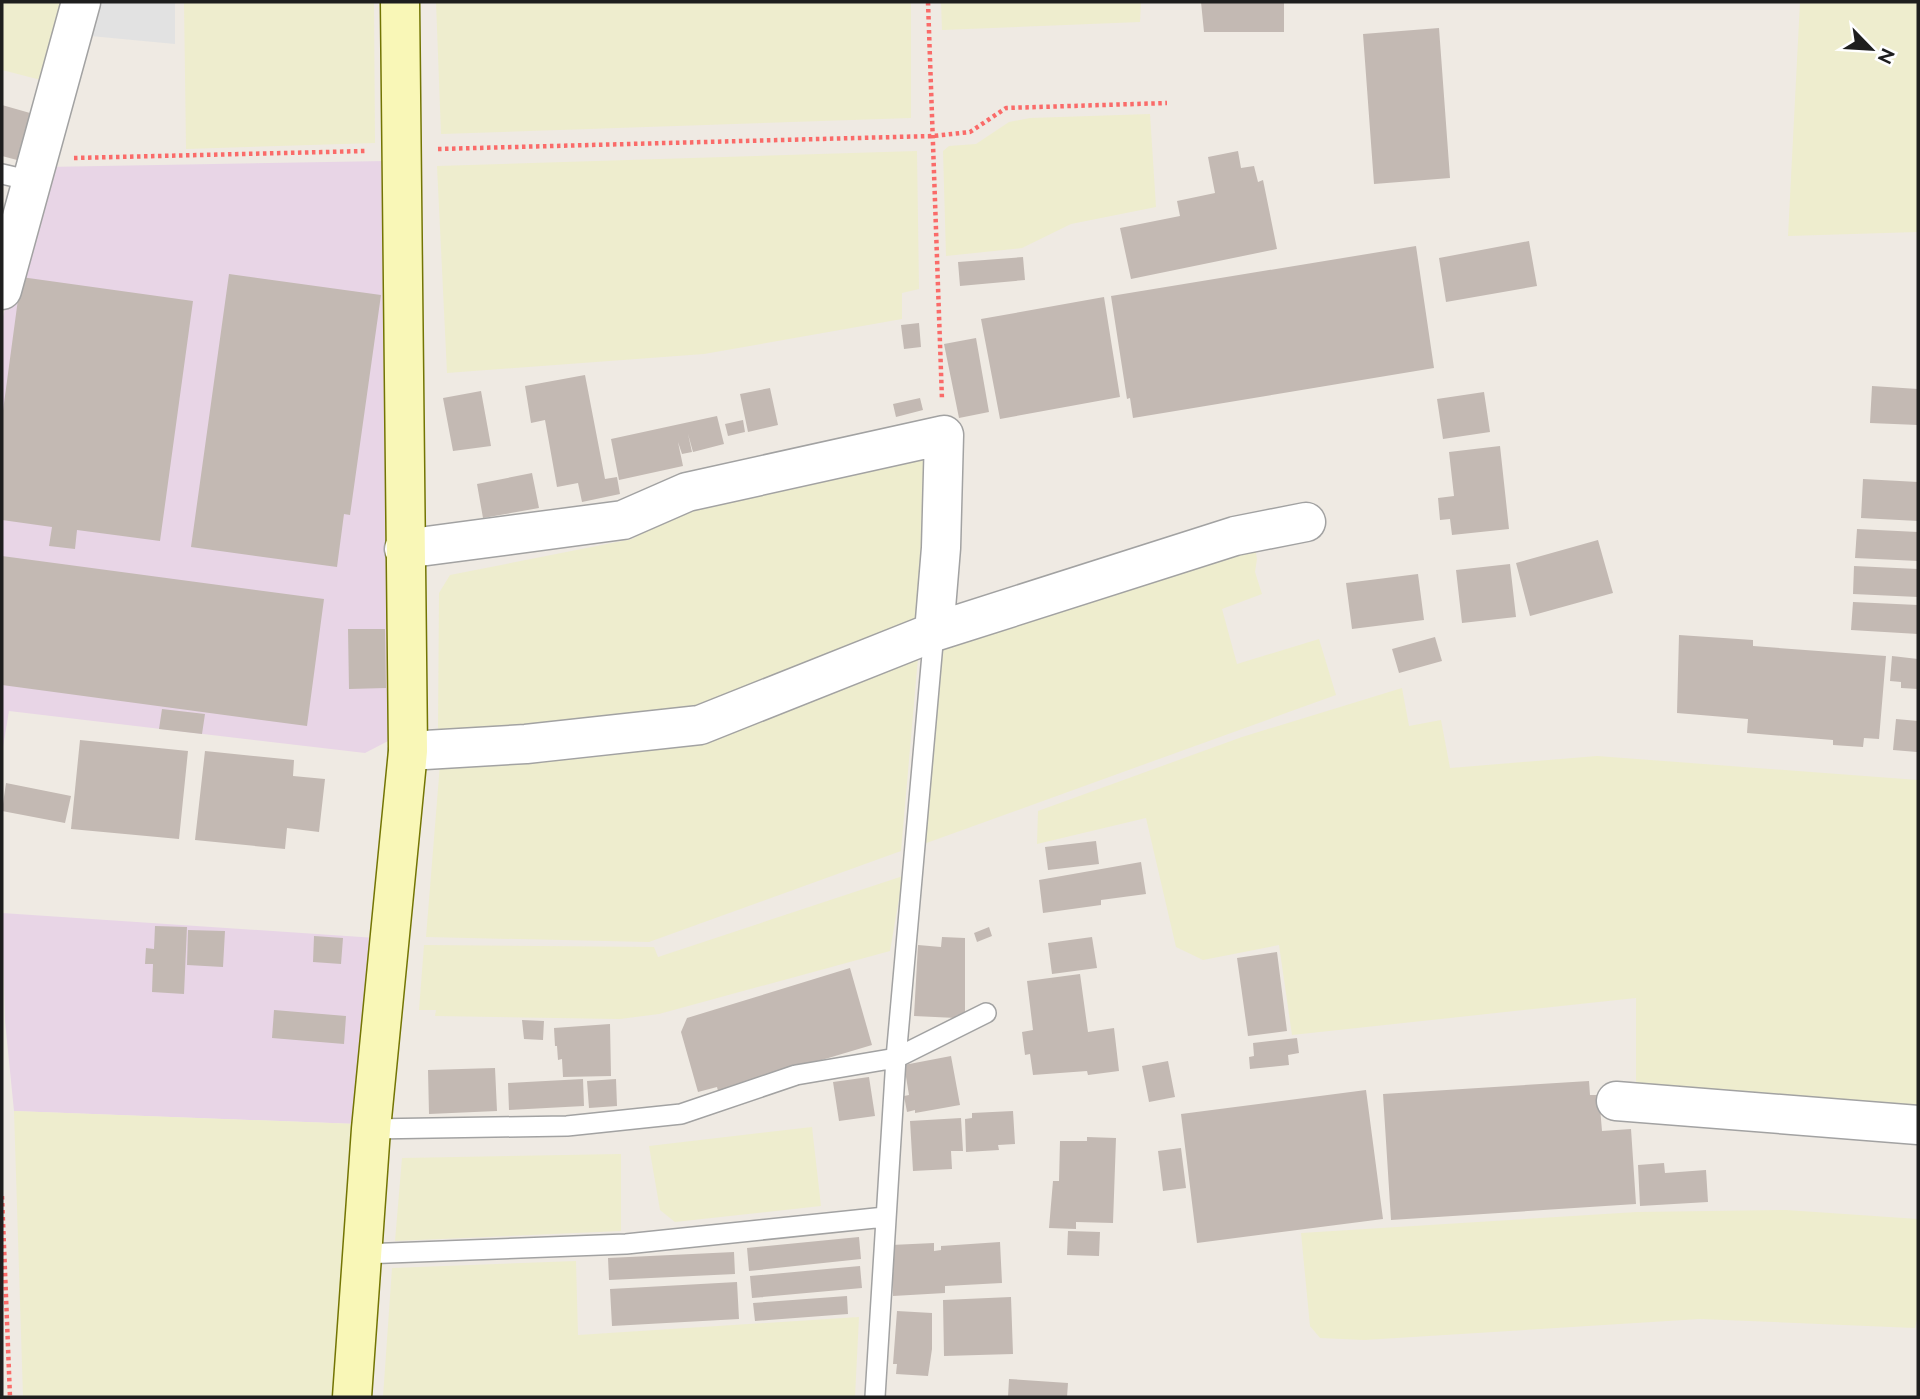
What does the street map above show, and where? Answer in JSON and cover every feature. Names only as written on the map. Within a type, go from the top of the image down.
[{"type":"street","points":[[2,286],[24,171],[81,2]]},
{"type":"street","points":[[352,1397],[371,1129],[408,751],[400,2]]},
{"type":"street","points":[[404,549],[623,520],[687,492],[944,435],[941,548],[934,632]]},
{"type":"street","points":[[408,751],[526,744],[700,725],[934,632],[1235,536],[1306,522]]},
{"type":"street","points":[[1616,1101],[1918,1125]]},
{"type":"lane","points":[[875,1397],[896,1058],[934,632]]},
{"type":"lane","points":[[371,1129],[567,1126],[681,1114],[796,1075],[896,1058],[986,1013]]},
{"type":"lane","points":[[362,1254],[626,1244],[885,1217]]},
{"type":"path","points":[[928,2],[944,435]]},
{"type":"path","points":[[24,171],[403,151],[933,136],[970,132],[1006,108],[1167,103]]},
{"type":"path","points":[[2,1196],[10,1397]]},
{"type":"shaded area","points":[[90,2],[175,2],[175,44],[80,35]]},
{"type":"shaded area","points":[[386,161],[390,740],[365,753],[9,711],[2,753],[2,320],[45,167]]},
{"type":"shaded area","points":[[2,913],[376,938],[357,1124],[14,1111],[5,1021]]},
{"type":"green space","points":[[2,2],[64,2],[41,80],[2,70]]},
{"type":"green space","points":[[184,2],[374,2],[375,143],[186,149]]},
{"type":"green space","points":[[436,2],[911,2],[911,118],[441,134]]},
{"type":"green space","points":[[941,2],[1141,2],[1140,22],[942,30]]},
{"type":"green space","points":[[1800,2],[1918,2],[1918,232],[1788,236]]},
{"type":"green space","points":[[1150,114],[1156,207],[1071,224],[1022,248],[946,256],[943,151],[949,146],[976,144],[1009,122],[1030,118]]},
{"type":"green space","points":[[917,151],[919,289],[902,293],[902,319],[704,354],[447,373],[437,166]]},
{"type":"green space","points":[[927,458],[924,625],[715,702],[645,720],[444,736],[438,728],[439,593],[450,575],[632,539],[694,505]]},
{"type":"green space","points":[[1254,542],[1257,559],[1255,572],[1262,594],[1222,609],[1237,664],[1319,639],[1336,695],[921,845],[937,651]]},
{"type":"green space","points":[[918,658],[901,851],[649,942],[426,937],[440,764]]},
{"type":"green space","points":[[1402,688],[1409,726],[1441,720],[1450,768],[1597,756],[1918,780],[1918,1112],[1636,1090],[1636,998],[1292,1035],[1279,945],[1203,960],[1176,947],[1146,818],[1037,844],[1038,811],[1242,737]]},
{"type":"green space","points":[[903,876],[890,951],[659,1014],[620,1019],[435,1016],[436,1010],[419,1010],[424,945],[654,947],[658,957]]},
{"type":"green space","points":[[14,1111],[357,1124],[348,1246],[332,1397],[23,1397]]},
{"type":"green space","points":[[812,1127],[821,1206],[675,1222],[660,1210],[649,1146]]},
{"type":"green space","points":[[621,1154],[621,1231],[395,1241],[402,1158]]},
{"type":"green space","points":[[1786,1210],[1918,1219],[1918,1317],[1915,1328],[1700,1319],[1364,1340],[1320,1338],[1310,1326],[1301,1233],[1637,1212]]},
{"type":"green space","points":[[576,1261],[578,1335],[859,1317],[855,1397],[383,1397],[392,1268]]},
{"type":"building","points":[[1201,2],[1284,2],[1284,32],[1204,32]]},
{"type":"building","points":[[1439,28],[1450,178],[1374,184],[1363,34]]},
{"type":"building","points":[[2,105],[30,113],[17,160],[2,156]]},
{"type":"building","points":[[1238,151],[1241,168],[1254,166],[1258,182],[1263,180],[1277,249],[1131,279],[1120,228],[1180,216],[1177,201],[1215,193],[1208,157]]},
{"type":"building","points":[[1529,241],[1537,286],[1446,302],[1439,258]]},
{"type":"building","points":[[1416,246],[1434,368],[1133,418],[1130,398],[1127,399],[1111,296]]},
{"type":"building","points":[[1023,257],[1025,280],[960,286],[958,262]]},
{"type":"building","points":[[229,274],[381,295],[350,515],[344,514],[337,567],[191,547]]},
{"type":"building","points":[[21,277],[193,301],[160,541],[77,530],[75,549],[49,546],[52,527],[2,520],[2,418]]},
{"type":"building","points":[[1104,297],[1120,397],[1000,419],[981,319]]},
{"type":"building","points":[[919,323],[921,347],[904,349],[901,325]]},
{"type":"building","points":[[976,338],[989,412],[959,418],[944,344]]},
{"type":"building","points":[[585,375],[605,479],[617,477],[620,494],[582,502],[578,483],[557,487],[545,420],[531,423],[525,386]]},
{"type":"building","points":[[1872,386],[1918,389],[1918,425],[1870,423]]},
{"type":"building","points":[[770,388],[778,425],[748,432],[740,394]]},
{"type":"building","points":[[481,391],[491,446],[453,451],[443,398]]},
{"type":"building","points":[[1484,392],[1490,432],[1443,439],[1437,399]]},
{"type":"building","points":[[920,398],[923,410],[896,417],[893,404]]},
{"type":"building","points":[[717,416],[724,444],[693,452],[688,434],[692,452],[682,454],[678,442],[683,466],[619,480],[611,439]]},
{"type":"building","points":[[743,420],[745,432],[728,436],[725,424]]},
{"type":"building","points":[[1500,446],[1509,529],[1452,535],[1450,519],[1440,520],[1438,498],[1454,496],[1449,452]]},
{"type":"building","points":[[532,473],[539,508],[483,518],[477,484]]},
{"type":"building","points":[[1863,479],[1918,482],[1918,521],[1861,518]]},
{"type":"building","points":[[1857,529],[1918,532],[1918,561],[1855,558]]},
{"type":"building","points":[[1598,540],[1613,593],[1530,616],[1516,563]]},
{"type":"building","points":[[2,556],[324,599],[307,726],[2,685]]},
{"type":"building","points":[[1510,564],[1516,617],[1462,623],[1456,570]]},
{"type":"building","points":[[1854,566],[1918,569],[1918,597],[1853,594]]},
{"type":"building","points":[[1418,574],[1424,620],[1352,629],[1346,583]]},
{"type":"building","points":[[1853,602],[1918,605],[1918,634],[1851,630]]},
{"type":"building","points":[[348,629],[385,629],[386,688],[349,689]]},
{"type":"building","points":[[1679,635],[1753,640],[1753,646],[1886,656],[1879,739],[1864,738],[1863,747],[1833,745],[1833,740],[1747,733],[1748,719],[1677,713]]},
{"type":"building","points":[[1435,637],[1442,661],[1399,673],[1392,649]]},
{"type":"building","points":[[1892,656],[1918,659],[1918,689],[1901,688],[1901,682],[1890,681]]},
{"type":"building","points":[[162,709],[205,714],[202,734],[159,729]]},
{"type":"building","points":[[1896,719],[1918,721],[1917,752],[1893,750]]},
{"type":"building","points":[[80,740],[188,751],[179,839],[71,829]]},
{"type":"building","points":[[205,751],[294,760],[293,776],[325,779],[319,832],[287,828],[285,849],[195,840]]},
{"type":"building","points":[[6,783],[71,796],[65,823],[2,811]]},
{"type":"building","points":[[1096,841],[1099,864],[1048,870],[1045,847]]},
{"type":"building","points":[[1141,862],[1146,894],[1101,900],[1101,905],[1043,913],[1039,880]]},
{"type":"building","points":[[155,926],[187,927],[184,994],[152,992],[153,964],[145,964],[146,948],[154,949]]},
{"type":"building","points":[[989,927],[992,936],[977,942],[974,933]]},
{"type":"building","points":[[188,930],[225,931],[223,967],[187,965]]},
{"type":"building","points":[[314,936],[343,938],[341,964],[313,962]]},
{"type":"building","points":[[942,937],[965,938],[965,1015],[957,1015],[956,1018],[914,1016],[918,945],[941,947]]},
{"type":"building","points":[[1092,937],[1097,968],[1052,974],[1048,943]]},
{"type":"building","points":[[1277,952],[1287,1031],[1248,1036],[1237,958]]},
{"type":"building","points":[[850,968],[872,1045],[718,1091],[717,1087],[698,1092],[681,1032],[687,1018]]},
{"type":"building","points":[[1080,974],[1088,1032],[1114,1028],[1119,1071],[1088,1075],[1087,1071],[1033,1075],[1030,1054],[1025,1055],[1022,1032],[1033,1030],[1027,981]]},
{"type":"building","points":[[274,1010],[346,1016],[344,1044],[272,1038]]},
{"type":"building","points":[[522,1020],[544,1021],[543,1040],[524,1039]]},
{"type":"building","points":[[610,1024],[611,1076],[563,1077],[562,1059],[558,1060],[555,1046],[554,1028]]},
{"type":"building","points":[[1297,1038],[1299,1053],[1288,1055],[1289,1065],[1250,1069],[1249,1057],[1254,1056],[1253,1043]]},
{"type":"building","points":[[951,1056],[960,1105],[907,1112],[904,1096],[909,1095],[904,1065]]},
{"type":"building","points":[[1168,1061],[1175,1097],[1149,1102],[1142,1066]]},
{"type":"building","points":[[495,1068],[497,1111],[429,1114],[428,1070]]},
{"type":"building","points":[[869,1077],[875,1116],[839,1121],[833,1082]]},
{"type":"building","points":[[583,1079],[584,1106],[509,1110],[508,1083]]},
{"type":"building","points":[[616,1079],[617,1106],[589,1108],[587,1081]]},
{"type":"building","points":[[1589,1081],[1590,1095],[1599,1095],[1602,1131],[1631,1129],[1636,1204],[1391,1220],[1383,1094]]},
{"type":"building","points":[[1366,1090],[1383,1219],[1197,1243],[1181,1114]]},
{"type":"building","points":[[1013,1111],[1015,1144],[998,1145],[999,1150],[966,1152],[965,1119],[972,1118],[972,1113]]},
{"type":"building","points":[[961,1118],[963,1151],[951,1151],[952,1169],[913,1171],[910,1121]]},
{"type":"building","points":[[1087,1137],[1116,1138],[1113,1223],[1076,1222],[1076,1229],[1049,1228],[1053,1181],[1059,1181],[1060,1141],[1087,1141]]},
{"type":"building","points":[[1181,1148],[1186,1188],[1163,1191],[1158,1151]]},
{"type":"building","points":[[1664,1163],[1665,1173],[1706,1170],[1708,1202],[1640,1206],[1638,1165]]},
{"type":"building","points":[[1068,1231],[1100,1232],[1099,1256],[1067,1255]]},
{"type":"building","points":[[859,1237],[861,1259],[749,1271],[747,1248]]},
{"type":"building","points":[[1000,1242],[1002,1283],[945,1286],[945,1293],[893,1296],[891,1245],[934,1243],[934,1251],[941,1250],[941,1246]]},
{"type":"building","points":[[734,1252],[735,1274],[609,1280],[608,1258]]},
{"type":"building","points":[[860,1266],[862,1288],[752,1298],[750,1276]]},
{"type":"building","points":[[737,1282],[739,1319],[612,1326],[610,1289]]},
{"type":"building","points":[[847,1296],[848,1314],[755,1321],[753,1303]]},
{"type":"building","points":[[1011,1297],[1013,1354],[944,1356],[943,1300]]},
{"type":"building","points":[[897,1311],[932,1313],[932,1349],[928,1376],[896,1374],[897,1364],[893,1364]]},
{"type":"building","points":[[1009,1379],[1068,1383],[1067,1397],[1008,1397]]}]
